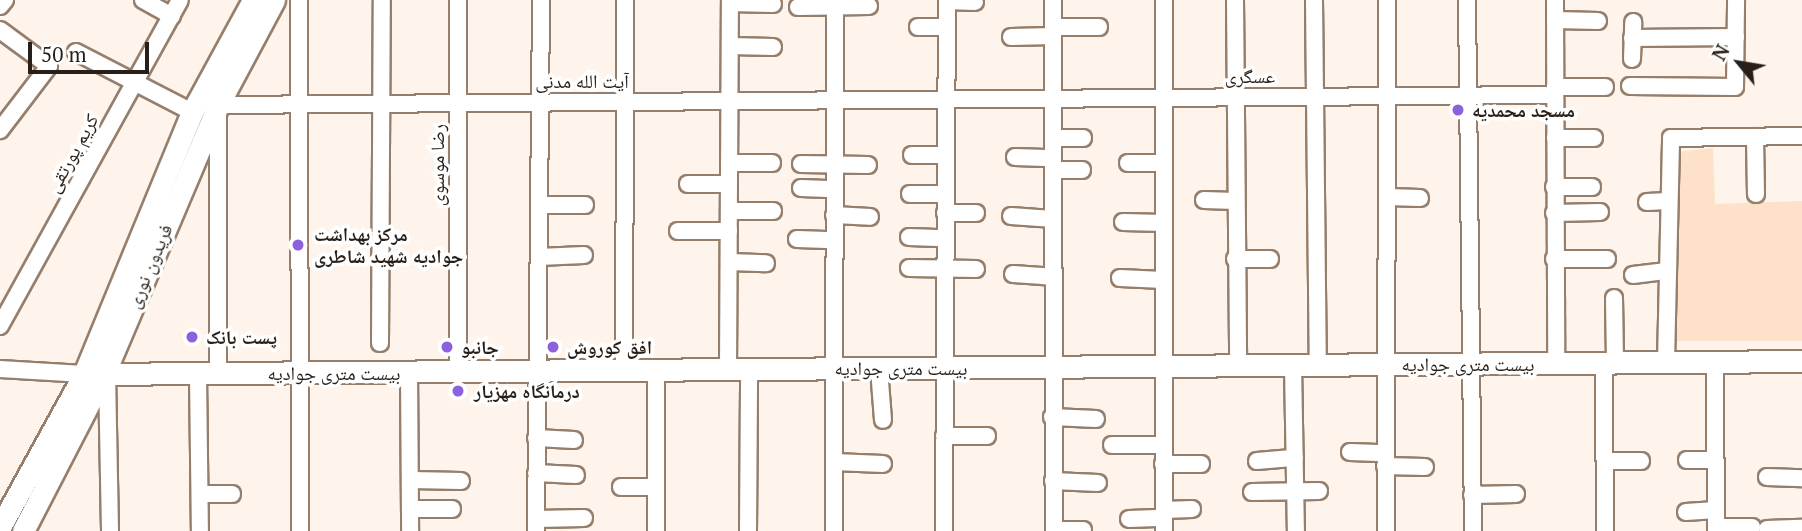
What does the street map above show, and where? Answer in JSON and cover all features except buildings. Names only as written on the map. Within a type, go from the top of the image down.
[{"type":"main road","name":"فریدون نوری","points":[[0,527],[98,374],[192,112],[253,0]]},
{"type":"main road","name":"فریدون نوری","points":[[24,530],[98,374],[218,105],[274,0]]},
{"type":"main road","name":"بیست متری جوادیه","points":[[98,374],[1802,361]]},
{"type":"street","points":[[0,6],[5,0]]},
{"type":"street","points":[[143,0],[172,16]]},
{"type":"street","name":"کریم پورتقی","points":[[0,326],[180,0]]},
{"type":"street","points":[[299,0],[302,104],[300,531]]},
{"type":"street","points":[[380,343],[382,0]]},
{"type":"street","name":"رضا موسوی","points":[[458,0],[458,372]]},
{"type":"street","points":[[541,0],[536,525],[584,518]]},
{"type":"street","points":[[624,370],[625,0]]},
{"type":"street","points":[[1053,0],[1051,368],[1054,531],[1083,530]]},
{"type":"street","points":[[1164,0],[1161,366],[1164,520]]},
{"type":"street","points":[[1235,0],[1235,260],[1238,365]]},
{"type":"street","points":[[1314,0],[1318,365]]},
{"type":"street","points":[[1386,531],[1387,0]]},
{"type":"street","points":[[1467,0],[1473,531]]},
{"type":"street","points":[[1555,0],[1556,363]]},
{"type":"street","points":[[1630,86],[1735,87],[1736,0]]},
{"type":"street","points":[[944,531],[947,1],[975,2]]},
{"type":"street","points":[[748,531],[739,370],[729,262],[730,2],[773,4]]},
{"type":"street","points":[[834,531],[835,3]]},
{"type":"street","points":[[798,7],[835,3],[869,6]]},
{"type":"street","points":[[1555,20],[1598,21]]},
{"type":"street","points":[[918,27],[947,27]]},
{"type":"street","points":[[1011,37],[1098,27]]},
{"type":"street","points":[[0,30],[49,66],[0,130]]},
{"type":"street","points":[[1632,59],[1633,30],[1736,37]]},
{"type":"street","points":[[730,46],[772,47]]},
{"type":"street","points":[[76,52],[192,112]]},
{"type":"street","name":"عسگری","points":[[947,100],[1468,96],[1605,87]]},
{"type":"street","name":"آیت‌ الله مدنی","points":[[218,105],[381,107],[458,103],[947,100]]},
{"type":"street","points":[[200,531],[218,105]]},
{"type":"street","points":[[1666,362],[1671,138],[1802,136]]},
{"type":"street","points":[[1755,137],[1756,194]]},
{"type":"street","points":[[1053,138],[1083,138]]},
{"type":"street","points":[[1555,138],[1594,138]]},
{"type":"street","points":[[912,155],[946,155]]},
{"type":"street","points":[[1015,157],[1082,170]]},
{"type":"street","points":[[729,163],[772,163]]},
{"type":"street","points":[[1128,163],[1164,163]]},
{"type":"street","points":[[801,164],[868,165]]},
{"type":"street","points":[[688,184],[729,184]]},
{"type":"street","points":[[1554,187],[1592,187]]},
{"type":"street","points":[[801,188],[834,189]]},
{"type":"street","points":[[910,194],[945,194]]},
{"type":"street","points":[[1388,197],[1420,198]]},
{"type":"street","points":[[1204,200],[1235,201]]},
{"type":"street","points":[[1647,202],[1668,201]]},
{"type":"street","points":[[540,205],[585,205]]},
{"type":"street","points":[[729,211],[773,211]]},
{"type":"street","points":[[1554,213],[1600,212]]},
{"type":"street","points":[[945,213],[976,213]]},
{"type":"street","points":[[834,215],[870,217]]},
{"type":"street","points":[[1011,216],[1052,219]]},
{"type":"street","points":[[1123,222],[1164,223]]},
{"type":"street","points":[[678,231],[729,231]]},
{"type":"street","points":[[909,237],[944,237]]},
{"type":"street","points":[[797,239],[834,240]]},
{"type":"street","points":[[539,257],[584,255]]},
{"type":"street","points":[[1235,260],[1269,259]]},
{"type":"street","points":[[1554,259],[1607,259]]},
{"type":"street","points":[[729,262],[766,263]]},
{"type":"street","points":[[909,268],[976,269]]},
{"type":"street","points":[[1633,275],[1667,271]]},
{"type":"street","points":[[1013,274],[1052,276]]},
{"type":"street","points":[[1120,278],[1163,280]]},
{"type":"street","points":[[1605,531],[1605,461],[1614,298]]},
{"type":"street","points":[[1715,361],[1716,523]]},
{"type":"street","points":[[1293,365],[1296,531]]},
{"type":"street","name":"بیست متری جوادیه","points":[[0,369],[98,374]]},
{"type":"street","points":[[879,369],[883,420]]},
{"type":"street","points":[[656,370],[656,531]]},
{"type":"street","points":[[410,372],[411,531]]},
{"type":"street","points":[[98,374],[110,531]]},
{"type":"street","points":[[1052,417],[1096,419]]},
{"type":"street","points":[[943,436],[987,436]]},
{"type":"street","points":[[536,438],[574,440]]},
{"type":"street","points":[[1112,444],[1163,445]]},
{"type":"street","points":[[1350,452],[1425,467]]},
{"type":"street","points":[[1257,461],[1294,458]]},
{"type":"street","points":[[1687,460],[1716,460]]},
{"type":"street","points":[[1605,461],[1641,461]]},
{"type":"street","points":[[834,462],[883,464]]},
{"type":"street","points":[[1163,464],[1201,464]]},
{"type":"street","points":[[536,473],[576,475]]},
{"type":"street","points":[[1767,477],[1802,478]]},
{"type":"street","points":[[411,480],[461,481]]},
{"type":"street","points":[[1053,481],[1098,483]]},
{"type":"street","points":[[621,487],[656,487]]},
{"type":"street","points":[[1252,492],[1319,491]]},
{"type":"street","points":[[200,494],[232,494]]},
{"type":"street","points":[[1472,495],[1516,494]]},
{"type":"street","points":[[410,509],[452,509]]},
{"type":"street","points":[[1129,519],[1164,520],[1192,509]]},
{"type":"street","points":[[1686,512],[1716,523],[1759,528],[1802,528]]},
{"type":"shaded area","points":[[1713,148],[1715,204],[1802,201],[1802,341],[1673,341],[1675,152]]},
{"type":"place","name":"مسجد محمدیه","points":[[1458,110]]},
{"type":"place","name":"مرکز بهداشت جوادیه شهید شاطری","points":[[298,245]]},
{"type":"place","name":"پست بانک","points":[[192,337]]},
{"type":"place","name":"جانبو","points":[[447,347]]},
{"type":"place","name":"افق کوروش","points":[[553,347]]},
{"type":"place","name":"درمانگاه مهزیار","points":[[458,391]]}]
